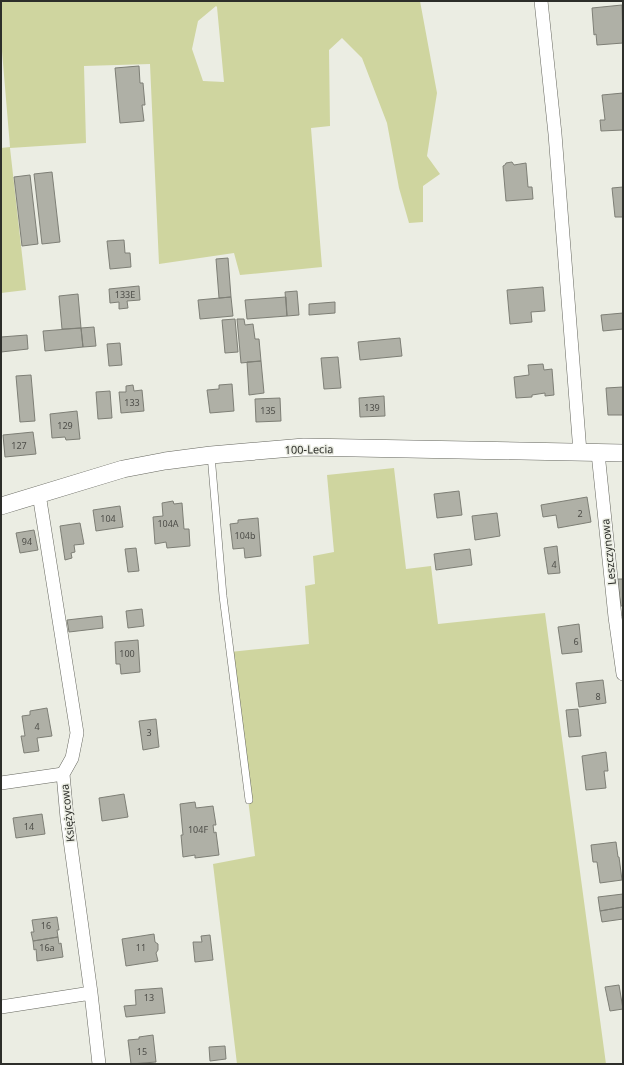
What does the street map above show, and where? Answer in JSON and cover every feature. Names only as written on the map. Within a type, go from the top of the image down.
[{"type":"street","points":[[541,1],[555,134],[580,452]]},
{"type":"street","name":"100-Lecia","points":[[1,506],[123,468],[165,460],[211,455],[304,448],[623,453]]},
{"type":"street","name":"Leszczynowa","points":[[598,453],[614,610],[623,674]]},
{"type":"street","name":"Księżycowa","points":[[39,494],[77,733],[72,758],[63,774],[67,818],[99,1064]]},
{"type":"street","points":[[1,783],[63,774]]},
{"type":"street","points":[[1,1007],[91,994]]},
{"type":"lane","points":[[211,455],[223,596],[249,800]]},
{"type":"green space","points":[[1,1],[420,1],[437,93],[427,156],[440,174],[423,186],[423,222],[409,223],[399,188],[387,123],[362,58],[342,38],[329,50],[330,126],[311,128],[322,267],[240,275],[234,253],[159,264],[150,64],[84,66],[86,143],[10,148],[26,290],[1,293],[1,148],[10,147],[1,39]],"holes":[[[216,6],[224,82],[203,81],[192,49],[198,21]]]},
{"type":"green space","points":[[394,468],[406,569],[431,566],[438,624],[545,613],[606,1064],[237,1064],[213,864],[255,856],[230,652],[309,644],[305,586],[315,584],[313,556],[334,552],[327,475]]},
{"type":"building","points":[[622,5],[623,43],[597,45],[596,34],[594,35],[592,8]]},
{"type":"building","points":[[139,66],[140,83],[143,83],[145,105],[142,105],[144,121],[120,123],[115,68]]},
{"type":"building","points":[[623,93],[623,130],[601,131],[600,120],[605,120],[602,95]]},
{"type":"building","points":[[512,162],[514,165],[526,163],[528,187],[532,187],[533,199],[506,201],[503,166],[506,163]]},
{"type":"building","points":[[52,172],[60,242],[42,244],[34,174]]},
{"type":"building","points":[[30,175],[38,244],[22,246],[14,177]]},
{"type":"building","points":[[623,187],[623,217],[615,217],[612,188]]},
{"type":"building","points":[[124,240],[125,253],[130,253],[131,267],[110,269],[107,241]]},
{"type":"building","points":[[228,258],[231,297],[219,298],[216,259]]},
{"type":"building","points":[[139,286],[140,300],[127,301],[128,308],[119,309],[119,302],[110,303],[109,289]]},
{"type":"building","points":[[543,287],[545,311],[531,312],[532,322],[510,324],[507,290]]},
{"type":"building","points":[[297,291],[299,315],[287,316],[285,292]]},
{"type":"building","points":[[78,294],[81,328],[62,329],[59,296]]},
{"type":"building","points":[[231,297],[233,316],[200,319],[198,300]]},
{"type":"building","points":[[286,297],[287,316],[247,319],[245,300]]},
{"type":"building","points":[[335,302],[335,313],[309,315],[309,304]]},
{"type":"building","points":[[623,313],[623,329],[603,331],[601,315]]},
{"type":"building","points":[[235,319],[238,352],[225,353],[222,320]]},
{"type":"building","points":[[237,319],[244,319],[245,325],[253,324],[255,339],[259,339],[261,361],[241,363]]},
{"type":"building","points":[[94,327],[96,346],[83,347],[81,328]]},
{"type":"building","points":[[81,328],[83,347],[45,351],[43,331]]},
{"type":"building","points":[[27,335],[28,349],[1,352],[1,337]]},
{"type":"building","points":[[400,338],[402,356],[360,360],[358,342]]},
{"type":"building","points":[[120,343],[122,365],[109,366],[107,344]]},
{"type":"building","points":[[338,357],[341,388],[324,389],[321,358]]},
{"type":"building","points":[[261,361],[264,393],[249,395],[247,362]]},
{"type":"building","points":[[543,364],[544,370],[552,369],[554,395],[545,396],[545,393],[532,395],[532,397],[516,398],[514,377],[529,375],[528,365]]},
{"type":"building","points":[[31,375],[35,421],[20,422],[16,376]]},
{"type":"building","points":[[232,384],[234,411],[210,413],[207,390],[219,389],[219,385]]},
{"type":"building","points":[[133,385],[134,391],[142,390],[144,411],[121,413],[119,392],[126,392],[126,386]]},
{"type":"building","points":[[623,387],[623,415],[608,415],[606,388]]},
{"type":"building","points":[[110,391],[112,418],[98,419],[96,392]]},
{"type":"building","points":[[384,396],[385,416],[360,417],[359,398]]},
{"type":"building","points":[[280,398],[281,421],[256,422],[255,399]]},
{"type":"building","points":[[77,411],[80,439],[66,440],[65,437],[52,438],[50,414]]},
{"type":"building","points":[[33,432],[36,454],[5,457],[3,435]]},
{"type":"building","points":[[459,491],[462,515],[437,518],[434,494]]},
{"type":"building","points":[[587,497],[591,522],[558,528],[556,515],[543,517],[541,505]]},
{"type":"building","points":[[173,501],[174,504],[182,503],[184,529],[189,529],[190,546],[167,548],[166,542],[155,544],[153,517],[163,516],[162,503]]},
{"type":"building","points":[[120,506],[123,527],[96,531],[93,510]]},
{"type":"building","points":[[497,513],[500,536],[475,540],[472,516]]},
{"type":"building","points":[[258,518],[261,556],[245,558],[244,548],[233,549],[230,524],[238,523],[238,520]]},
{"type":"building","points":[[80,523],[84,544],[74,545],[75,552],[71,553],[72,558],[65,560],[60,526]]},
{"type":"building","points":[[34,530],[38,550],[20,553],[16,533]]},
{"type":"building","points":[[557,546],[560,573],[548,574],[544,548]]},
{"type":"building","points":[[136,548],[139,571],[128,572],[125,549]]},
{"type":"building","points":[[470,549],[472,565],[436,570],[434,554]]},
{"type":"building","points":[[617,579],[623,579],[623,606],[621,606]]},
{"type":"building","points":[[142,609],[144,626],[128,628],[126,611]]},
{"type":"building","points":[[102,616],[103,628],[69,632],[67,620]]},
{"type":"building","points":[[579,624],[582,652],[562,654],[558,627]]},
{"type":"building","points":[[138,640],[140,672],[121,674],[120,664],[116,664],[115,642]]},
{"type":"building","points":[[603,680],[606,703],[579,707],[576,683]]},
{"type":"building","points":[[47,708],[52,736],[37,738],[39,751],[24,753],[21,736],[25,736],[22,716],[30,715],[30,711]]},
{"type":"building","points":[[578,709],[581,736],[569,737],[566,710]]},
{"type":"building","points":[[156,719],[159,747],[143,750],[139,721]]},
{"type":"building","points":[[606,752],[608,771],[604,771],[606,788],[586,790],[582,756]]},
{"type":"building","points":[[124,794],[128,817],[102,821],[99,798]]},
{"type":"building","points":[[195,802],[196,808],[213,806],[216,825],[213,825],[214,833],[216,832],[219,855],[195,858],[195,855],[183,857],[181,835],[183,835],[180,804]]},
{"type":"building","points":[[42,814],[45,834],[16,838],[13,818]]},
{"type":"building","points":[[616,842],[622,880],[600,883],[597,862],[593,862],[591,845]]},
{"type":"building","points":[[623,894],[623,907],[600,911],[598,897]]},
{"type":"building","points":[[623,907],[623,919],[602,922],[600,911]]},
{"type":"building","points":[[57,917],[59,930],[57,930],[58,937],[33,941],[31,932],[34,932],[32,920]]},
{"type":"building","points":[[154,934],[155,942],[158,944],[158,950],[156,953],[158,961],[126,966],[122,939]]},
{"type":"building","points":[[210,935],[213,960],[195,962],[193,942],[202,942],[201,936]]},
{"type":"building","points":[[58,937],[59,944],[61,943],[63,957],[37,961],[36,949],[34,950],[33,941]]},
{"type":"building","points":[[619,985],[623,1009],[610,1011],[605,987]]},
{"type":"building","points":[[162,988],[165,1013],[126,1017],[124,1006],[136,1005],[135,990]]},
{"type":"building","points":[[153,1035],[156,1062],[131,1064],[128,1040]]},
{"type":"building","points":[[225,1046],[226,1059],[210,1061],[209,1047]]}]
